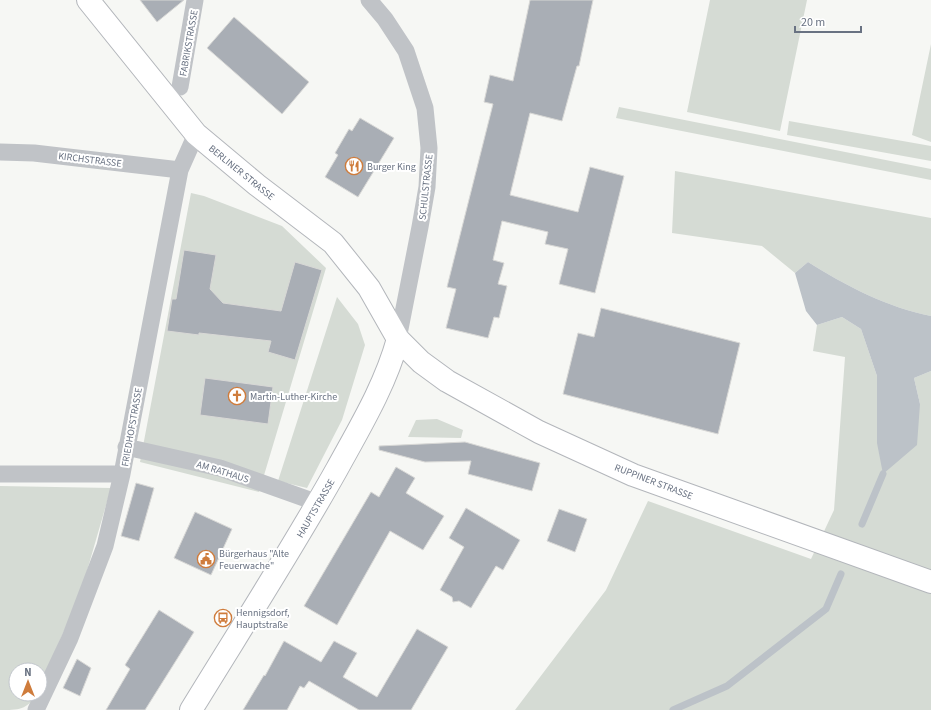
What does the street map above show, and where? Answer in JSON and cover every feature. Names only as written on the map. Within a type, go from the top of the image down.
[{"type":"main road","name":"BERLINER STRASSE","points":[[88,0],[196,134],[257,185],[333,243],[369,288],[398,339]]},
{"type":"main road","name":"HAUPTSTRASSE","points":[[191,710],[318,504],[390,367],[398,339]]},
{"type":"main road","name":"RUPPINER STRASSE","points":[[398,339],[421,362],[447,381],[538,432],[633,475],[827,546],[872,560],[931,582]]},
{"type":"street","name":"FABRIKSTRASSE","points":[[180,87],[195,0]]},
{"type":"street","name":"SCHULSTRASSE","points":[[369,0],[385,19],[406,51],[425,108],[429,148],[427,187],[398,339]]},
{"type":"street","name":"FRIEDHOFSTRASSE","points":[[36,710],[70,638],[105,546],[122,474],[180,170],[196,134]]},
{"type":"street","name":"KIRCHSTRASSE","points":[[0,152],[34,153],[180,170]]},
{"type":"street","name":"AM RATHAUS","points":[[126,447],[220,468],[318,504]]},
{"type":"street","points":[[0,474],[122,474]]},
{"type":"shaded area","points":[[710,0],[807,0],[780,131],[687,112]]},
{"type":"shaded area","points":[[931,44],[931,142],[912,135]]},
{"type":"shaded area","points":[[619,107],[931,169],[931,180],[616,118]]},
{"type":"shaded area","points":[[789,121],[931,146],[931,161],[787,135]]},
{"type":"shaded area","points":[[675,171],[931,218],[931,316],[899,307],[867,295],[808,262],[795,273],[762,246],[672,233]]},
{"type":"shaded area","points":[[191,193],[204,196],[282,226],[326,268],[259,492],[140,462]]},
{"type":"shaded area","points":[[808,262],[867,295],[899,307],[931,316],[931,371],[914,378],[920,404],[917,445],[883,474],[877,443],[877,376],[861,329],[842,317],[817,325],[806,311],[795,273]]},
{"type":"shaded area","points":[[337,297],[358,324],[365,345],[342,420],[307,488],[278,481]]},
{"type":"shaded area","points":[[842,317],[861,329],[877,376],[877,443],[920,404],[914,378],[931,371],[931,710],[515,710],[606,590],[648,501],[811,559],[834,510],[845,357],[813,351],[817,325]]},
{"type":"shaded area","points":[[437,419],[463,430],[461,438],[408,437],[416,420]]},
{"type":"shaded area","points":[[0,486],[111,488],[80,595],[48,667],[48,662],[8,662],[8,702],[31,702],[22,708],[0,710]]},
{"type":"building","points":[[140,0],[184,0],[157,22]]},
{"type":"building","points":[[530,0],[593,0],[579,66],[577,66],[562,121],[530,113],[510,195],[578,212],[590,167],[624,176],[595,293],[559,284],[568,249],[545,244],[548,232],[502,221],[493,260],[504,263],[498,284],[507,286],[499,318],[494,317],[488,338],[446,328],[456,289],[447,287],[493,104],[484,102],[490,75],[513,81]]},
{"type":"building","points":[[234,17],[309,82],[282,114],[207,48]]},
{"type":"building","name":"Burger King","points":[[360,118],[394,138],[358,197],[325,177],[338,155],[335,153],[349,129],[352,131]]},
{"type":"building","points":[[184,250],[216,255],[210,289],[223,303],[281,311],[295,262],[322,270],[295,360],[268,352],[271,341],[167,331],[172,299],[176,299]]},
{"type":"building","points":[[601,308],[740,343],[718,434],[563,394],[578,333],[594,337]]},
{"type":"building","name":"Martin-Luther-Kirche","points":[[205,378],[273,387],[268,424],[200,415]]},
{"type":"building","points":[[465,442],[540,463],[532,491],[468,474],[471,461],[425,462],[379,450],[379,446]]},
{"type":"building","points":[[396,467],[415,478],[406,493],[444,516],[423,550],[390,531],[337,625],[304,606],[371,492],[379,497]]},
{"type":"building","points":[[136,483],[154,488],[139,541],[121,536]]},
{"type":"building","points":[[466,508],[520,540],[503,570],[496,566],[471,608],[459,601],[453,602],[452,597],[440,590],[464,547],[449,538]]},
{"type":"building","points":[[559,509],[587,519],[575,552],[547,541]]},
{"type":"building","points":[[195,512],[232,529],[211,575],[174,558]]},
{"type":"building","points":[[159,610],[194,632],[145,710],[106,710],[130,669],[125,665]]},
{"type":"building","points":[[417,629],[448,647],[411,710],[359,710],[309,681],[304,688],[300,686],[287,710],[243,710],[264,675],[265,676],[284,641],[321,662],[334,641],[357,653],[343,677],[377,697]]},
{"type":"building","points":[[77,659],[91,668],[80,696],[63,688]]},
{"type":"waterway","points":[[862,524],[883,474]]},
{"type":"waterway","points":[[673,710],[727,686],[826,609],[841,574]]},
{"type":"place","name":"Burger King","points":[[354,166]]},
{"type":"place","name":"Martin-Luther-Kirche","points":[[237,396]]},
{"type":"place","name":"Bürgerhaus \"Alte Feuerwache\"","points":[[206,559]]},
{"type":"place","name":"Hennigsdorf, Hauptstraße","points":[[223,618]]}]
